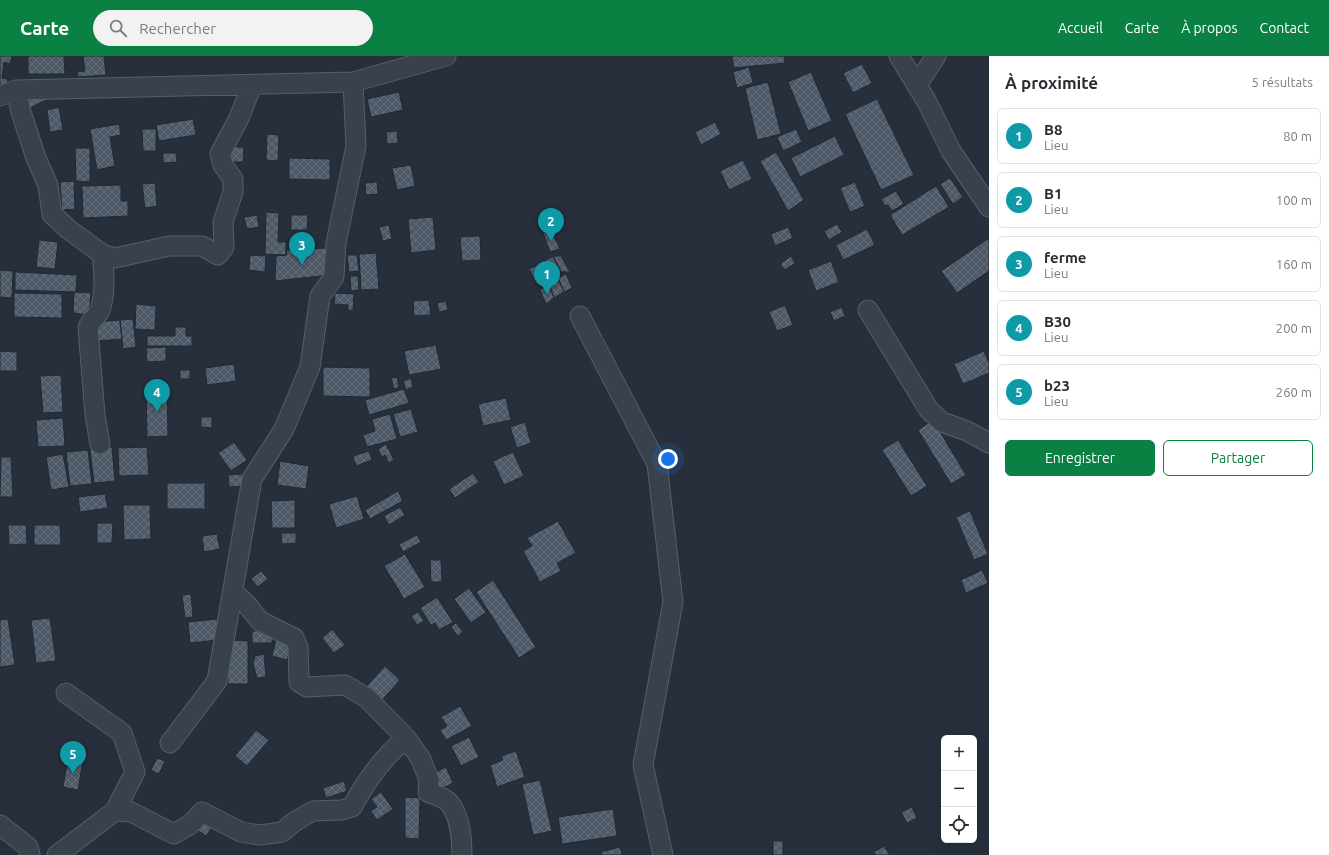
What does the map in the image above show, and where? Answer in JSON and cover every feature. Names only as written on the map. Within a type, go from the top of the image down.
[{"type":"street","points":[[8,93],[353,82],[446,56]]},
{"type":"street","points":[[899,56],[928,102],[951,151],[989,207]]},
{"type":"street","points":[[918,86],[936,56]]},
{"type":"street","points":[[170,743],[217,681],[252,479],[284,428],[310,367],[320,296],[334,277],[336,243],[356,146],[353,82]]},
{"type":"street","points":[[8,93],[21,112],[36,158],[48,186],[52,214],[68,229],[102,254],[115,258],[169,246],[202,246],[218,255],[224,247],[223,222],[233,192],[233,179],[223,165],[220,154],[239,118],[252,85]]},
{"type":"street","points":[[100,444],[95,415],[88,328],[94,317],[100,312],[105,278],[102,254]]},
{"type":"street","points":[[868,310],[929,410],[942,422],[967,431],[989,443]]},
{"type":"street","points":[[580,316],[657,464],[673,602],[643,766],[663,855]]},
{"type":"street","points":[[233,591],[260,621],[294,638],[298,647],[299,682],[307,687],[345,685],[367,698],[406,738],[421,759],[429,780],[428,792],[438,796],[450,804],[458,819],[462,855]]},
{"type":"street","points":[[57,855],[115,811],[135,772],[122,733],[66,693]]},
{"type":"street","points":[[115,811],[131,812],[174,834],[191,824],[202,812],[241,832],[260,834],[282,832],[294,822],[313,812],[342,810],[352,807],[365,784],[393,748],[406,738]]},
{"type":"street","points":[[0,825],[28,846],[30,855]]},
{"type":"building","points":[[0,56],[12,56],[10,64],[4,62],[2,78],[8,79],[6,87],[0,86]]},
{"type":"building","points":[[28,56],[64,56],[65,74],[28,74]]},
{"type":"building","points":[[83,56],[104,56],[106,75],[78,77],[77,72],[85,71]]},
{"type":"building","points":[[732,56],[784,56],[785,63],[734,68]]},
{"type":"building","points":[[862,64],[872,83],[853,93],[843,73]]},
{"type":"building","points":[[749,67],[753,83],[737,88],[733,72]]},
{"type":"building","points":[[811,72],[832,121],[808,131],[788,82]]},
{"type":"building","points":[[768,82],[781,134],[757,140],[745,88]]},
{"type":"building","points":[[42,92],[46,100],[30,108],[26,100]]},
{"type":"building","points":[[399,92],[403,110],[371,117],[367,99]]},
{"type":"building","points":[[877,99],[914,175],[881,190],[845,114]]},
{"type":"building","points":[[59,107],[63,130],[50,132],[47,110]]},
{"type":"building","points":[[193,119],[196,135],[159,141],[156,125]]},
{"type":"building","points":[[715,122],[721,134],[701,145],[695,132]]},
{"type":"building","points":[[119,124],[121,135],[110,137],[115,166],[97,170],[90,129]]},
{"type":"building","points":[[142,129],[156,129],[156,151],[143,151]]},
{"type":"building","points":[[796,129],[802,142],[783,151],[777,137]]},
{"type":"building","points":[[397,131],[398,143],[387,144],[386,132]]},
{"type":"building","points":[[267,134],[279,135],[278,161],[266,160]]},
{"type":"building","points":[[835,136],[844,155],[800,177],[791,158]]},
{"type":"building","points":[[225,147],[244,147],[243,162],[225,162]]},
{"type":"building","points":[[75,148],[90,148],[90,182],[76,181]]},
{"type":"building","points":[[776,152],[804,200],[788,211],[760,161]]},
{"type":"building","points":[[163,153],[176,153],[177,162],[163,163]]},
{"type":"building","points":[[289,158],[330,159],[330,180],[289,179]]},
{"type":"building","points":[[743,160],[752,179],[729,190],[720,171]]},
{"type":"building","points":[[411,165],[415,186],[397,190],[392,168]]},
{"type":"building","points":[[950,178],[963,197],[953,204],[940,184]]},
{"type":"building","points":[[74,181],[75,209],[62,210],[60,182]]},
{"type":"building","points":[[377,182],[378,194],[366,195],[365,183]]},
{"type":"building","points":[[855,182],[865,206],[850,212],[840,188]]},
{"type":"building","points":[[155,183],[157,206],[145,208],[142,184]]},
{"type":"building","points":[[121,185],[121,201],[128,201],[128,216],[83,218],[82,186]]},
{"type":"building","points":[[936,186],[949,207],[902,235],[890,215]]},
{"type":"building","points":[[896,191],[904,204],[892,211],[888,205],[885,206],[881,199]]},
{"type":"building","points":[[266,212],[279,213],[278,242],[286,242],[286,255],[265,254]]},
{"type":"building","points":[[257,215],[259,227],[247,229],[244,217]]},
{"type":"building","points":[[291,215],[308,215],[307,230],[291,230]]},
{"type":"building","points":[[433,217],[436,250],[411,253],[408,219]]},
{"type":"building","points":[[837,224],[842,232],[829,240],[824,231]]},
{"type":"building","points":[[389,225],[392,239],[383,241],[379,227]]},
{"type":"building","points":[[788,227],[793,238],[775,246],[771,234]]},
{"type":"building","points":[[867,229],[875,245],[843,260],[836,245]]},
{"type":"building","points":[[551,230],[560,249],[550,252],[543,233]]},
{"type":"building","points":[[480,236],[481,260],[462,261],[460,237]]},
{"type":"building","points":[[989,238],[989,271],[957,293],[941,271]]},
{"type":"building","points":[[39,240],[58,242],[55,269],[36,267]]},
{"type":"building","points":[[327,248],[329,275],[275,281],[276,256],[287,255],[286,250]]},
{"type":"building","points":[[376,253],[379,289],[361,290],[359,254]]},
{"type":"building","points":[[250,255],[266,256],[265,272],[249,270]]},
{"type":"building","points":[[347,255],[357,255],[359,271],[349,272]]},
{"type":"building","points":[[553,256],[561,256],[570,272],[561,272]]},
{"type":"building","points":[[553,256],[561,272],[554,276],[545,261]]},
{"type":"building","points":[[791,256],[795,263],[785,270],[780,264]]},
{"type":"building","points":[[545,261],[554,276],[547,281],[538,265]]},
{"type":"building","points":[[831,261],[839,282],[816,291],[808,270]]},
{"type":"building","points":[[538,265],[547,281],[537,285],[529,269]]},
{"type":"building","points":[[0,270],[13,271],[12,298],[0,297]]},
{"type":"building","points":[[15,272],[77,275],[76,292],[15,290]]},
{"type":"building","points":[[566,274],[572,288],[564,292],[558,278]]},
{"type":"building","points":[[350,276],[358,276],[359,290],[351,291]]},
{"type":"building","points":[[558,278],[564,292],[554,298],[549,284]]},
{"type":"building","points":[[549,284],[554,298],[546,304],[540,290]]},
{"type":"building","points":[[74,292],[91,293],[89,315],[73,313]]},
{"type":"building","points":[[14,293],[62,294],[62,318],[14,317]]},
{"type":"building","points":[[335,293],[354,294],[353,311],[348,310],[348,305],[334,304]]},
{"type":"building","points":[[429,300],[431,315],[414,316],[413,301]]},
{"type":"building","points":[[446,301],[448,310],[439,312],[437,303]]},
{"type":"building","points":[[136,304],[156,306],[155,330],[135,329]]},
{"type":"building","points":[[785,305],[793,325],[777,331],[769,312]]},
{"type":"building","points":[[842,307],[845,316],[834,321],[830,312]]},
{"type":"building","points":[[133,319],[136,347],[123,349],[120,320]]},
{"type":"building","points":[[120,320],[122,339],[96,341],[94,322]]},
{"type":"building","points":[[175,327],[186,327],[186,336],[192,336],[192,346],[147,346],[147,336],[175,336]]},
{"type":"building","points":[[436,345],[441,369],[409,375],[404,351]]},
{"type":"building","points":[[166,347],[166,361],[147,362],[146,348]]},
{"type":"building","points":[[0,351],[17,352],[17,371],[0,371]]},
{"type":"building","points":[[984,351],[989,363],[989,373],[963,384],[954,364]]},
{"type":"building","points":[[234,364],[236,381],[207,385],[205,368]]},
{"type":"building","points":[[323,367],[370,368],[370,397],[323,396]]},
{"type":"building","points":[[180,370],[190,370],[190,379],[180,379]]},
{"type":"building","points":[[61,375],[63,412],[43,413],[40,376]]},
{"type":"building","points":[[397,377],[399,387],[394,389],[391,378]]},
{"type":"building","points":[[411,378],[413,387],[406,390],[403,381]]},
{"type":"building","points":[[146,386],[167,387],[168,436],[147,437]]},
{"type":"building","points":[[404,389],[409,403],[369,415],[365,400]]},
{"type":"building","points":[[506,398],[511,420],[483,426],[478,404]]},
{"type":"building","points":[[411,409],[418,432],[400,437],[393,414]]},
{"type":"building","points":[[390,414],[397,439],[367,447],[363,435],[375,431],[372,419]]},
{"type":"building","points":[[201,417],[212,417],[212,428],[201,427]]},
{"type":"building","points":[[63,418],[65,446],[38,447],[36,420]]},
{"type":"building","points":[[933,420],[966,475],[951,484],[918,430]]},
{"type":"building","points":[[525,422],[531,443],[517,448],[510,427]]},
{"type":"building","points":[[898,440],[927,486],[911,496],[882,450]]},
{"type":"building","points":[[234,442],[247,460],[231,471],[218,453]]},
{"type":"building","points":[[386,444],[394,460],[389,463],[385,455],[382,457],[378,449]]},
{"type":"building","points":[[112,447],[115,481],[94,483],[90,450]]},
{"type":"building","points":[[147,447],[149,475],[119,476],[118,448]]},
{"type":"building","points":[[88,450],[92,484],[70,486],[66,452]]},
{"type":"building","points":[[369,451],[372,460],[356,466],[353,456]]},
{"type":"building","points":[[513,452],[524,476],[504,485],[493,461]]},
{"type":"building","points":[[63,454],[69,487],[51,490],[46,457]]},
{"type":"building","points":[[1,457],[11,457],[13,497],[0,497]]},
{"type":"building","points":[[280,461],[309,466],[306,489],[277,485]]},
{"type":"building","points":[[473,473],[479,482],[455,498],[449,489]]},
{"type":"building","points":[[242,474],[244,486],[229,487],[228,475]]},
{"type":"building","points":[[167,483],[205,483],[205,509],[167,509]]},
{"type":"building","points":[[398,491],[403,501],[370,519],[365,510]]},
{"type":"building","points":[[105,494],[108,508],[80,512],[78,497]]},
{"type":"building","points":[[357,496],[364,519],[336,528],[329,504]]},
{"type":"building","points":[[295,500],[295,528],[272,528],[271,501]]},
{"type":"building","points":[[123,505],[150,505],[151,539],[124,540]]},
{"type":"building","points":[[400,507],[405,515],[389,525],[384,516]]},
{"type":"building","points":[[970,511],[988,554],[974,560],[956,517]]},
{"type":"building","points":[[558,521],[576,553],[557,563],[561,571],[540,582],[523,551],[532,546],[527,538]]},
{"type":"building","points":[[97,523],[113,523],[112,543],[97,543]]},
{"type":"building","points":[[8,525],[26,525],[27,544],[9,545]]},
{"type":"building","points":[[34,525],[60,525],[61,545],[34,545]]},
{"type":"building","points":[[281,533],[296,533],[296,543],[282,544]]},
{"type":"building","points":[[217,534],[220,549],[204,552],[202,536]]},
{"type":"building","points":[[417,535],[421,542],[403,552],[399,544]]},
{"type":"building","points":[[405,554],[425,587],[404,599],[384,566]]},
{"type":"building","points":[[430,560],[441,560],[442,582],[431,582]]},
{"type":"building","points":[[982,570],[988,583],[966,593],[961,580]]},
{"type":"building","points":[[261,571],[268,579],[258,587],[251,579]]},
{"type":"building","points":[[493,580],[536,647],[519,658],[476,592]]},
{"type":"building","points":[[469,588],[486,612],[471,623],[454,599]]},
{"type":"building","points":[[191,594],[193,617],[185,618],[182,595]]},
{"type":"building","points":[[437,597],[453,622],[439,630],[435,623],[431,625],[420,608]]},
{"type":"building","points":[[418,612],[424,621],[417,625],[411,616]]},
{"type":"building","points":[[50,618],[56,661],[36,663],[31,620]]},
{"type":"building","points":[[8,619],[15,665],[0,667],[0,620]]},
{"type":"building","points":[[217,619],[218,640],[190,643],[188,622]]},
{"type":"building","points":[[456,623],[463,632],[458,636],[451,627]]},
{"type":"building","points":[[332,629],[345,645],[334,653],[322,638]]},
{"type":"building","points":[[252,631],[272,631],[272,643],[252,643]]},
{"type":"building","points":[[277,636],[292,640],[287,660],[272,656]]},
{"type":"building","points":[[228,640],[248,641],[248,684],[228,684]]},
{"type":"building","points":[[264,654],[266,677],[257,678],[253,664],[255,656]]},
{"type":"building","points":[[385,666],[400,680],[380,702],[365,688]]},
{"type":"building","points":[[460,706],[472,726],[446,740],[440,730],[447,726],[441,717]]},
{"type":"building","points":[[256,730],[269,740],[247,766],[235,756]]},
{"type":"building","points":[[469,737],[479,757],[461,766],[451,746]]},
{"type":"building","points":[[516,751],[525,777],[497,787],[490,765],[503,760],[501,756]]},
{"type":"building","points":[[68,758],[83,760],[78,790],[63,787]]},
{"type":"building","points":[[157,758],[165,761],[159,774],[151,770]]},
{"type":"building","points":[[446,767],[453,783],[439,790],[432,774]]},
{"type":"building","points":[[540,780],[552,831],[533,835],[522,784]]},
{"type":"building","points":[[344,781],[347,791],[326,798],[323,788]]},
{"type":"building","points":[[381,792],[393,809],[377,820],[371,811],[377,807],[371,799]]},
{"type":"building","points":[[405,797],[420,798],[419,839],[405,838]]},
{"type":"building","points":[[912,807],[917,818],[907,823],[901,812]]},
{"type":"building","points":[[613,809],[617,836],[562,844],[558,817]]},
{"type":"building","points":[[200,818],[212,827],[206,836],[193,827]]},
{"type":"building","points":[[773,841],[783,841],[783,855],[773,855]]},
{"type":"building","points":[[884,846],[890,855],[876,855],[874,852]]},
{"type":"building","points":[[620,847],[622,855],[602,855],[601,852]]},
{"type":"place","name":"B1","points":[[551,241]]},
{"type":"place","name":"ferme","points":[[302,265]]},
{"type":"place","name":"B8","points":[[547,294]]},
{"type":"place","name":"B30","points":[[157,412]]},
{"type":"place","name":"b23","points":[[73,774]]}]
